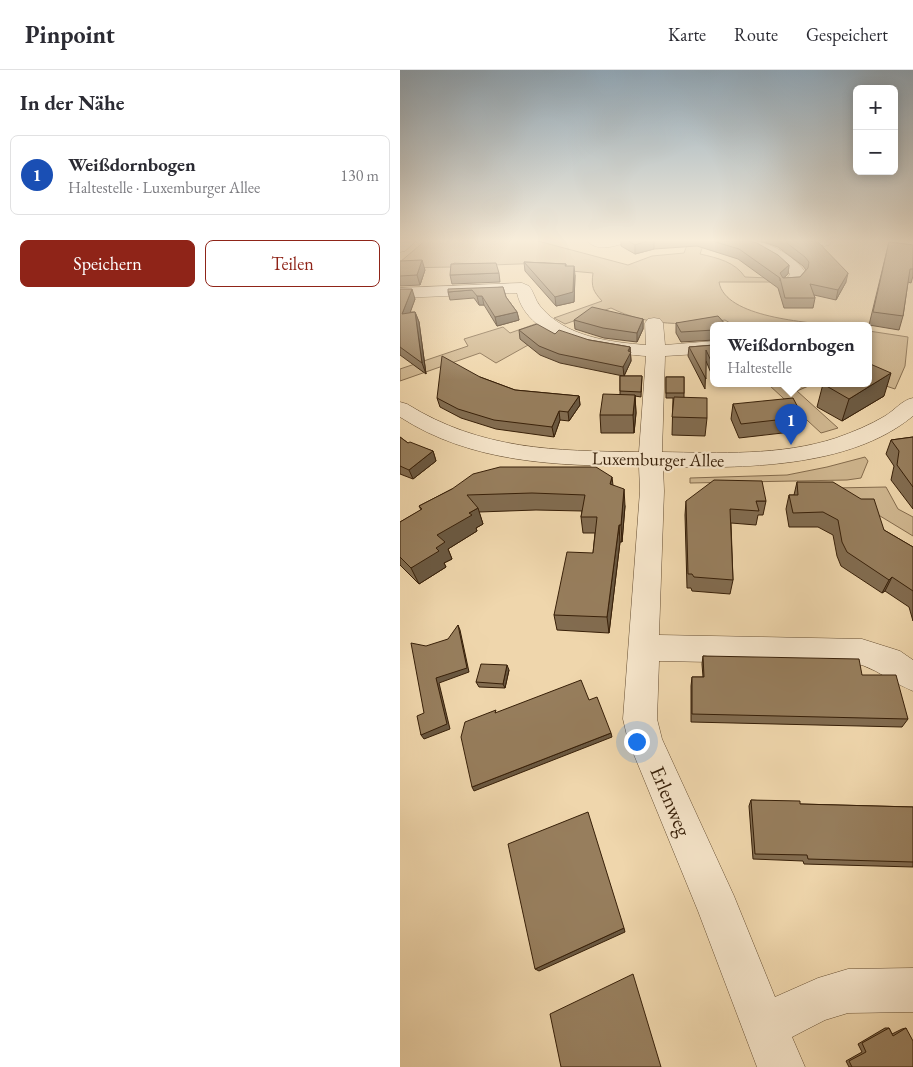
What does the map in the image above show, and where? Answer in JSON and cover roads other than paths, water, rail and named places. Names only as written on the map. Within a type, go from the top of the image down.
[{"type":"street","points":[[400,293],[522,288],[526,291],[528,301],[536,313],[562,332],[599,344],[656,352],[691,351],[710,348]]},
{"type":"street","name":"Erlenweg","points":[[654,323],[656,352],[651,459],[652,490],[640,719],[645,740],[719,911],[780,1067]]},
{"type":"street","name":"Luxemburger Allee","points":[[400,408],[429,427],[454,437],[522,454],[567,458],[761,459],[831,448],[884,426],[913,404]]},
{"type":"street","points":[[644,648],[862,652],[889,661],[913,677]]},
{"type":"street","points":[[765,1026],[818,1000],[848,991],[913,990]]},
{"type":"place","name":"Weißdornbogen","points":[[791,445]]}]
